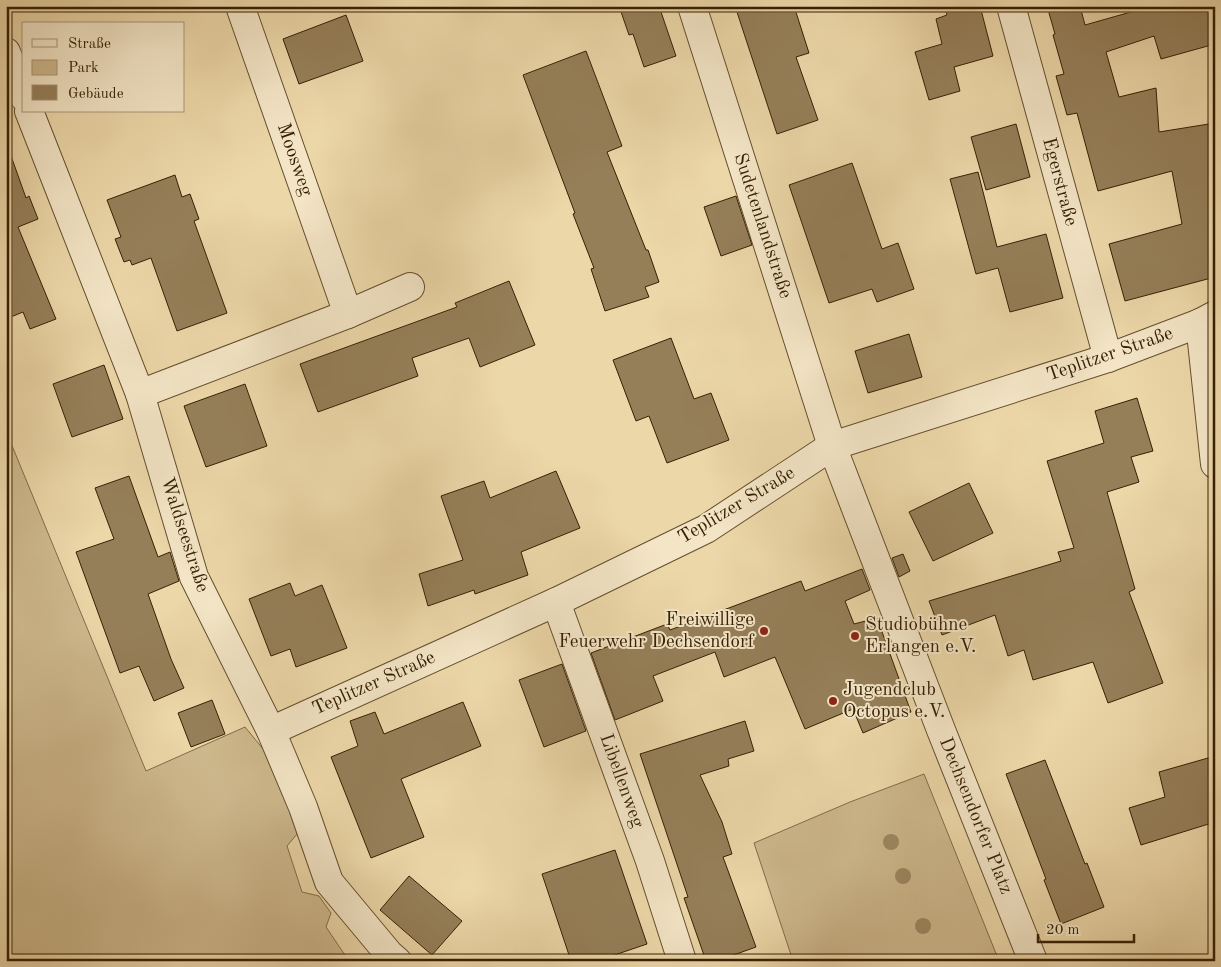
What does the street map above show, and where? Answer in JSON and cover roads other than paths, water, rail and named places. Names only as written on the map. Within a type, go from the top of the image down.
[{"type":"street","name":"Moosweg","points":[[240,6],[348,314]]},
{"type":"street","name":"Sudetenlandstraße","points":[[692,6],[832,446]]},
{"type":"street","name":"Egerstraße","points":[[1010,6],[1108,358]]},
{"type":"street","points":[[6,52],[22,92]]},
{"type":"street","name":"Waldseestraße","points":[[29,112],[140,394],[194,577],[271,731],[303,807],[329,882],[397,961]]},
{"type":"street","points":[[140,394],[348,314],[410,288]]},
{"type":"street","points":[[1207,319],[1215,464]]},
{"type":"street","name":"Teplitzer Straße","points":[[271,731],[556,602],[706,529],[832,446],[1108,358],[1207,319]]},
{"type":"street","name":"Dechsendorfer Platz","points":[[832,446],[940,730],[1033,961]]},
{"type":"street","name":"Libellenweg","points":[[556,602],[650,861],[682,961]]},
{"type":"place","name":"Freiwillige Feuerwehr Dechsendorf","points":[[764,631]]},
{"type":"place","name":"Studiobühne Erlangen e.V.","points":[[855,636]]},
{"type":"place","name":"Jugendclub Octopus e.V.","points":[[833,701]]}]
